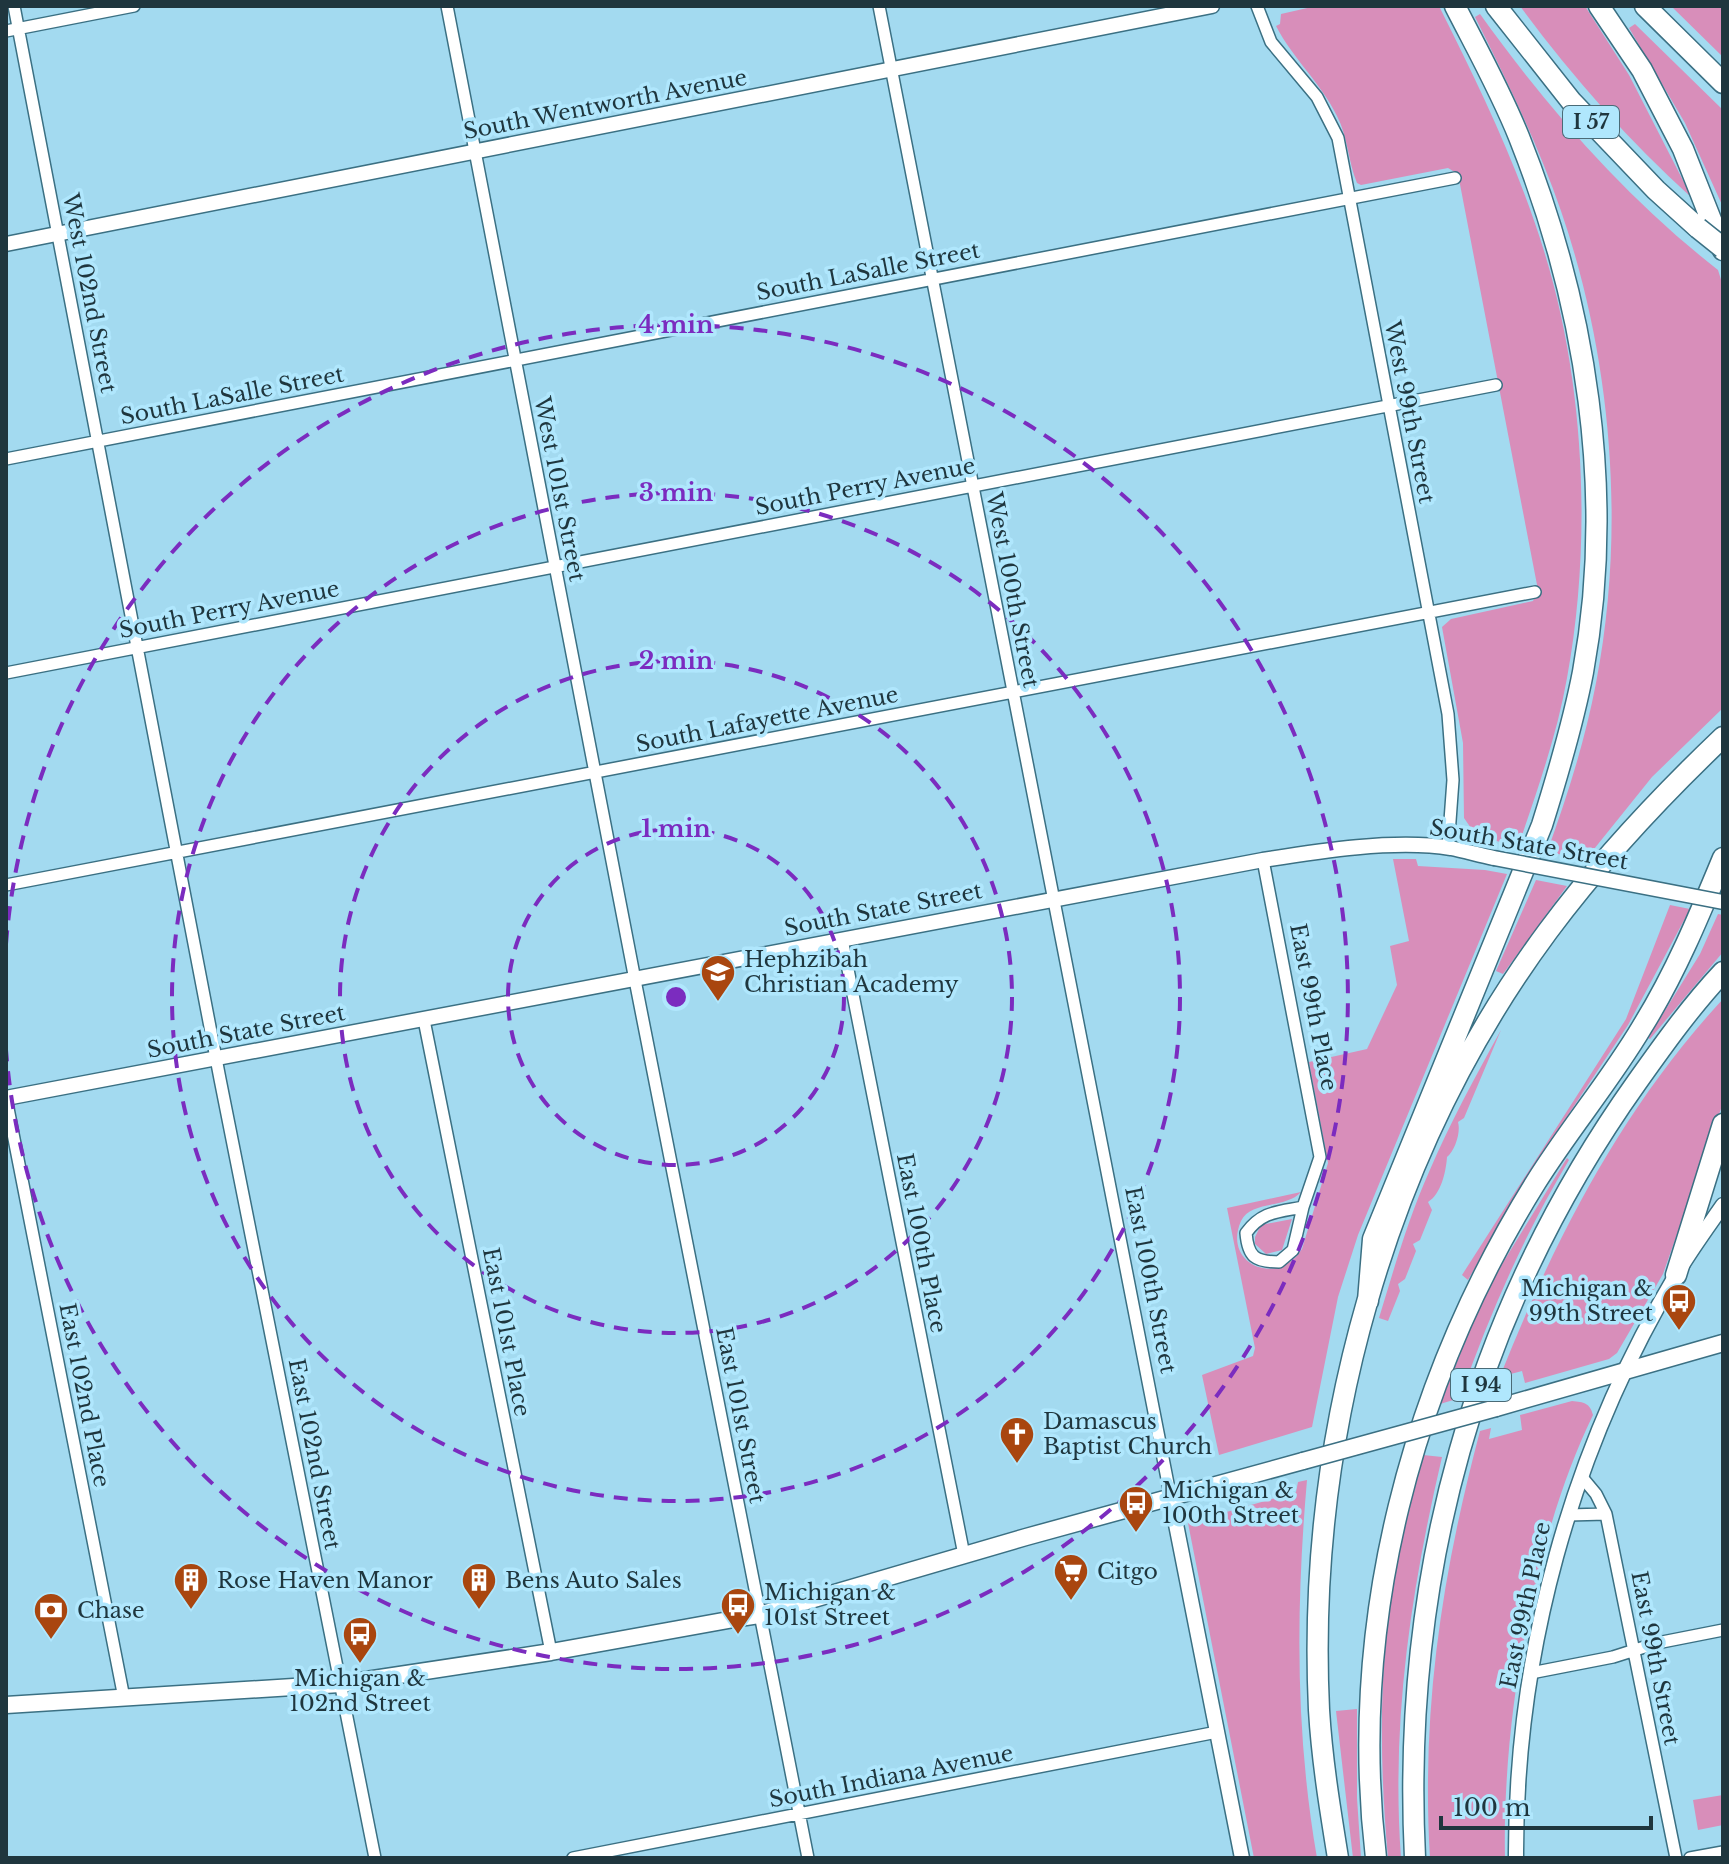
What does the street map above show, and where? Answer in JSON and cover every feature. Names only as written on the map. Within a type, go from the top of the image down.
[{"type":"highway","points":[[1368,1301],[1373,1239],[1542,825],[1565,754],[1583,671],[1593,595],[1596,520],[1593,448],[1583,356],[1566,281],[1519,136],[1455,6]]},
{"type":"highway","name":"I 57","points":[[1496,6],[1571,101],[1656,190],[1723,249]]},
{"type":"highway","points":[[1599,6],[1642,70],[1683,149],[1723,249]]},
{"type":"highway","points":[[1645,6],[1723,83]]},
{"type":"highway","points":[[1338,1858],[1326,1784],[1319,1710],[1321,1563],[1328,1486],[1344,1394],[1368,1301],[1406,1190],[1464,1066],[1547,932],[1614,848],[1723,737]]},
{"type":"highway","points":[[1376,1858],[1372,1825],[1370,1731],[1374,1651],[1386,1568],[1404,1479],[1433,1392],[1460,1323],[1498,1248],[1537,1181],[1642,1028],[1691,938],[1723,858]]},
{"type":"highway","name":"I 94","points":[[1415,1858],[1412,1796],[1415,1692],[1425,1605],[1459,1452],[1490,1358],[1528,1266],[1559,1204],[1608,1123],[1662,1046],[1723,972]]},
{"type":"highway","points":[[1676,1275],[1723,1124]]},
{"type":"main road","points":[[6,1705],[340,1684],[551,1652],[759,1615],[1723,1343]]},
{"type":"street","name":"West 102nd Street","points":[[14,6],[12,30],[58,234],[217,1058]]},
{"type":"street","points":[[12,30],[134,6]]},
{"type":"street","name":"West 101st Street","points":[[447,6],[635,980]]},
{"type":"street","name":"West 100th Street","points":[[879,6],[1052,899]]},
{"type":"street","name":"South Wentworth Avenue","points":[[6,244],[1212,6]]},
{"type":"street","name":"West 99th Street","points":[[1257,6],[1271,42],[1317,97],[1338,138],[1448,714],[1453,780],[1448,848]]},
{"type":"street","name":"South LaSalle Street","points":[[6,459],[1455,178]]},
{"type":"street","name":"South Perry Avenue","points":[[6,673],[1496,385]]},
{"type":"street","name":"South Lafayette Avenue","points":[[6,885],[1535,592]]},
{"type":"street","name":"South State Street","points":[[6,1098],[1052,899],[1321,851],[1448,848],[1723,902]]},
{"type":"street","name":"East 99th Place","points":[[1263,860],[1320,1157],[1293,1250],[1279,1262],[1266,1262],[1253,1256],[1247,1248],[1246,1233],[1254,1221],[1261,1216],[1303,1207]]},
{"type":"street","name":"East 100th Street","points":[[1052,899],[1242,1858]]},
{"type":"street","name":"East 100th Place","points":[[842,939],[964,1555]]},
{"type":"street","name":"East 101st Street","points":[[635,980],[808,1858]]},
{"type":"street","name":"East 101st Place","points":[[424,1020],[551,1652]]},
{"type":"street","name":"East 102nd Street","points":[[217,1058],[375,1858]]},
{"type":"street","name":"East 102nd Place","points":[[6,1098],[124,1698]]},
{"type":"street","name":"East 99th Place","points":[[1516,1858],[1520,1744],[1540,1621],[1568,1515],[1625,1371],[1676,1275],[1723,1205]]},
{"type":"street","name":"East 99th Street","points":[[1581,1476],[1596,1494],[1606,1514],[1676,1858]]},
{"type":"street","points":[[1568,1515],[1606,1514]]},
{"type":"street","points":[[1531,1673],[1723,1630]]},
{"type":"street","name":"South Indiana Avenue","points":[[573,1858],[1217,1732]]},
{"type":"street","points":[[1690,1858],[1723,1852]]},
{"type":"shaded area","points":[[1316,6],[1439,6],[1510,157],[1534,219],[1558,302],[1576,408],[1582,518],[1580,572],[1563,699],[1518,847],[1479,836],[1464,818],[1463,743],[1442,627],[1451,619],[1533,601],[1538,590],[1458,174],[1448,168],[1361,185],[1357,183],[1337,116],[1276,26],[1280,24],[1281,14]]},
{"type":"shaded area","points":[[1520,6],[1585,6],[1629,75],[1692,198],[1601,106]]},
{"type":"shaded area","points":[[1671,6],[1723,6],[1723,57]]},
{"type":"shaded area","points":[[1480,14],[1533,84],[1590,151],[1652,213],[1718,270],[1723,286],[1723,708],[1652,777],[1586,859],[1547,852],[1587,726],[1605,625],[1612,505],[1602,385],[1592,326],[1561,211],[1532,137],[1475,17]]},
{"type":"shaded area","points":[[1635,24],[1723,110],[1723,207],[1685,123],[1629,28]]},
{"type":"shaded area","points":[[1393,859],[1416,859],[1418,866],[1507,874],[1358,1235],[1338,1297],[1312,1427],[1219,1455],[1202,1375],[1253,1356],[1255,1348],[1227,1208],[1301,1192],[1287,1201],[1260,1207],[1246,1214],[1237,1236],[1245,1259],[1267,1269],[1291,1261],[1302,1249],[1328,1163],[1309,1062],[1367,1049],[1397,985],[1390,946],[1409,941]]},
{"type":"shaded area","points":[[1536,880],[1567,886],[1503,974],[1496,971]]},
{"type":"shaded area","points":[[1670,905],[1690,909],[1628,1025],[1526,1178],[1468,1280],[1462,1275],[1626,1019]]},
{"type":"shaded area","points":[[1718,914],[1723,915],[1723,952],[1648,1038],[1700,954]]},
{"type":"shaded area","points":[[1723,999],[1723,1103],[1663,1274],[1617,1353],[1609,1359],[1525,1383],[1522,1371],[1501,1374],[1544,1273],[1595,1176],[1654,1084]]},
{"type":"shaded area","points":[[1501,1030],[1464,1118],[1458,1122],[1457,1141],[1447,1157],[1439,1188],[1428,1202],[1432,1210],[1420,1240],[1413,1244],[1416,1251],[1405,1279],[1398,1284],[1400,1291],[1388,1321],[1379,1318],[1421,1190],[1454,1118]]},
{"type":"shaded area","points":[[1567,1158],[1569,1160],[1508,1276],[1460,1398],[1440,1404],[1496,1274]]},
{"type":"shaded area","points":[[1292,1219],[1282,1250],[1266,1254],[1255,1244],[1261,1225]]},
{"type":"shaded area","points":[[1572,1401],[1586,1404],[1593,1415],[1554,1517],[1525,1632],[1509,1749],[1505,1858],[1430,1858],[1429,1749],[1437,1643],[1455,1537],[1480,1431],[1491,1428],[1489,1439],[1522,1430],[1520,1415]]},
{"type":"shaded area","points":[[1423,1455],[1442,1457],[1421,1556],[1406,1656],[1399,1756],[1401,1858],[1388,1858],[1382,1745],[1387,1631],[1398,1557]]},
{"type":"shaded area","points":[[1307,1480],[1301,1574],[1301,1716],[1317,1858],[1254,1858],[1188,1523],[1296,1492],[1298,1482]]},
{"type":"shaded area","points":[[1357,1709],[1361,1858],[1353,1858],[1336,1711]]},
{"type":"shaded area","points":[[1723,1795],[1723,1825],[1698,1830],[1693,1800]]},
{"type":"place","name":"Hephzibah Christian Academy","points":[[718,1003]]},
{"type":"place","name":"Michigan & 99th Street","points":[[1679,1332]]},
{"type":"place","name":"Damascus Baptist Church","points":[[1017,1465]]},
{"type":"place","name":"Michigan & 100th Street","points":[[1136,1534]]},
{"type":"place","name":"Citgo","points":[[1071,1602]]},
{"type":"place","name":"Rose Haven Manor","points":[[191,1611]]},
{"type":"place","name":"Bens Auto Sales","points":[[479,1611]]},
{"type":"place","name":"Michigan & 101st Street","points":[[738,1636]]},
{"type":"place","name":"Chase","points":[[51,1641]]},
{"type":"place","name":"Michigan & 102nd Street","points":[[360,1665]]}]
